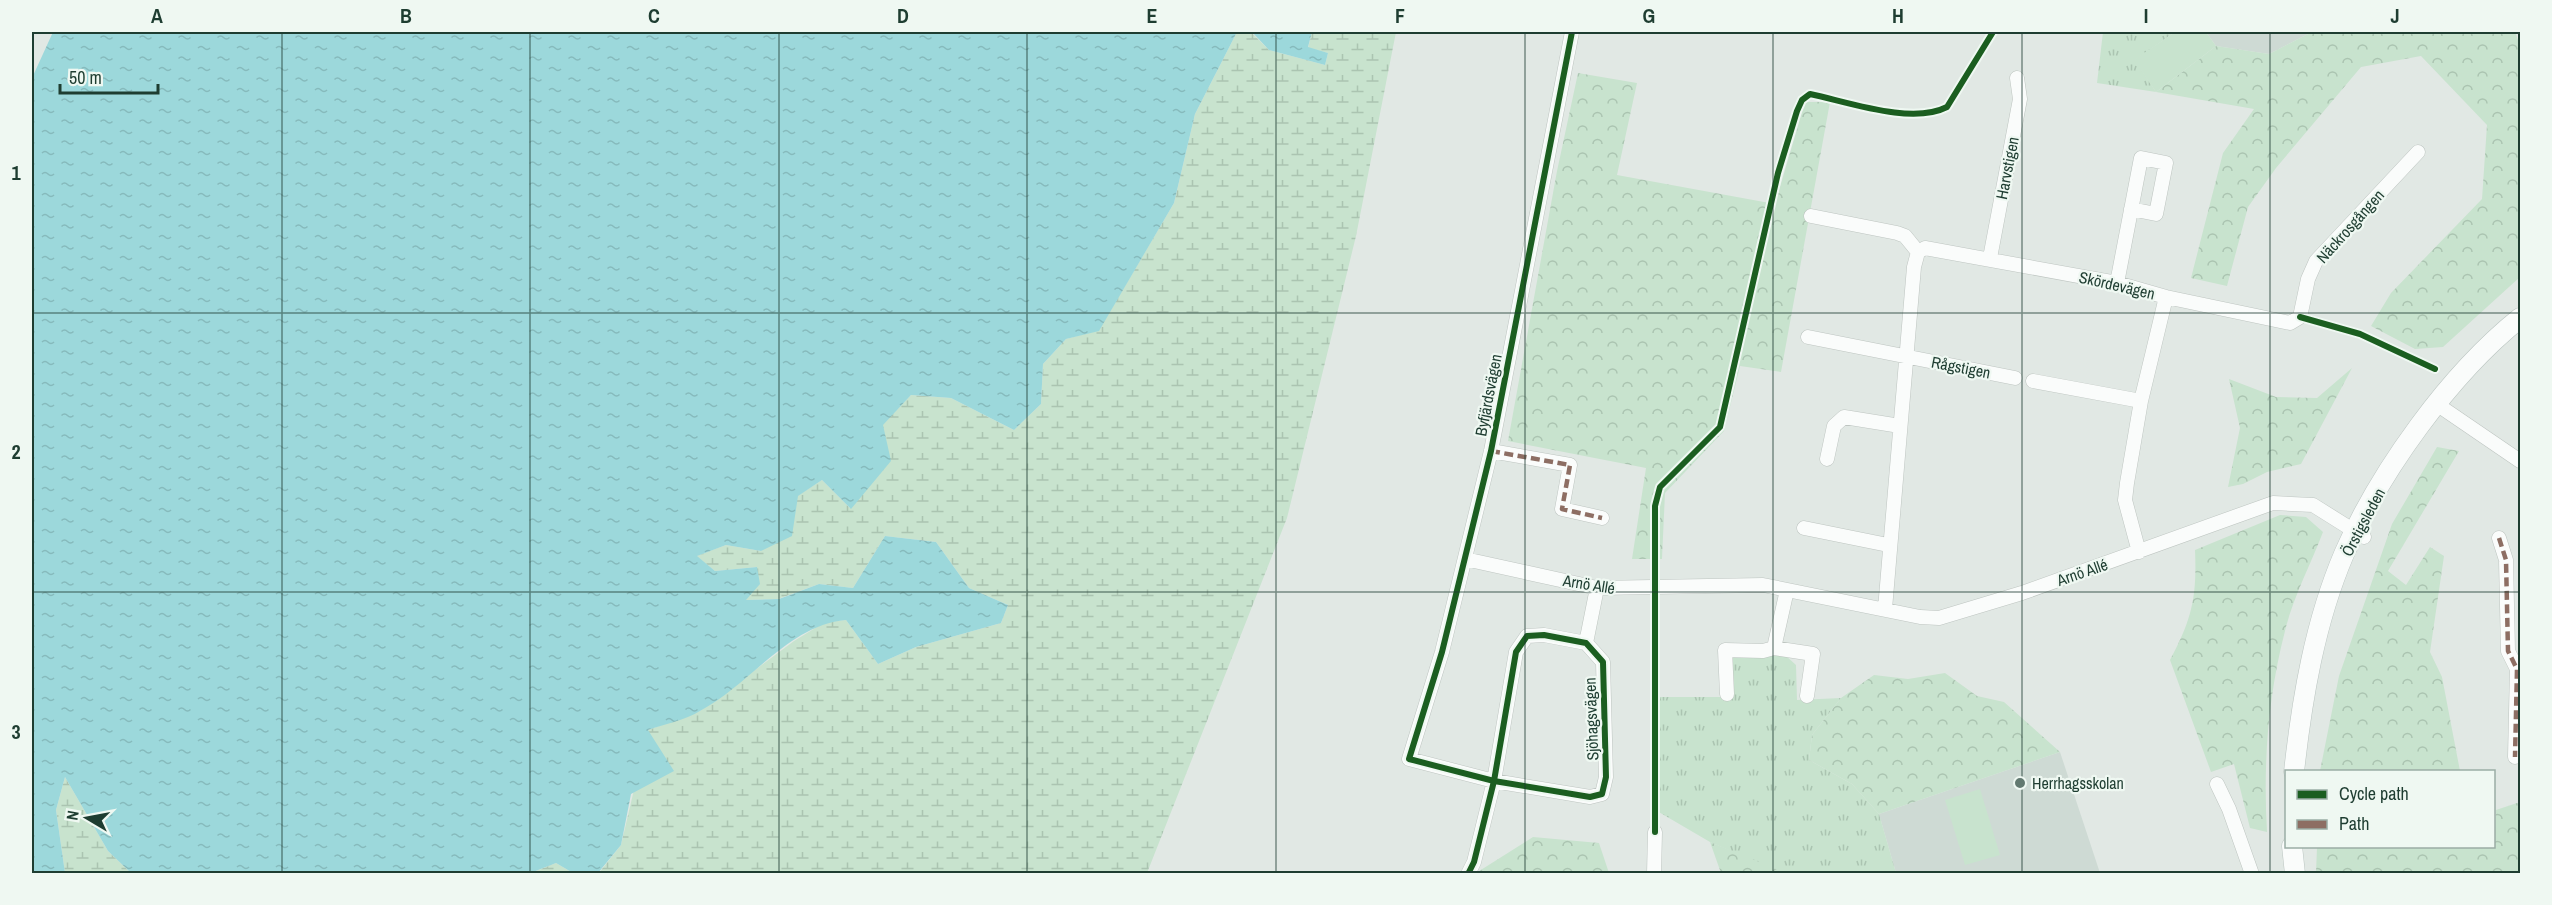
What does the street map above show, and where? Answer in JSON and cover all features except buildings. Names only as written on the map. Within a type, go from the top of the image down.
[{"type":"street","name":"Byfjärdsvägen","points":[[1409,759],[1442,652],[1491,451],[1572,32]]},
{"type":"street","name":"Harvstigen","points":[[1989,258],[2020,99],[2017,78]]},
{"type":"street","name":"Näckrosgången","points":[[2166,297],[2290,323],[2300,317],[2308,279],[2326,249],[2418,152]]},
{"type":"street","points":[[2116,283],[2131,209]]},
{"type":"street","points":[[1811,216],[1897,233],[1905,236],[1918,252],[1914,267],[1888,545],[1885,609]]},
{"type":"street","name":"Skördevägen","points":[[1918,252],[1925,248],[1989,258],[2116,283],[2166,297],[2142,401],[2125,500],[2139,552]]},
{"type":"street","name":"Örstigsleden","points":[[2294,770],[2300,720],[2331,588],[2395,463],[2504,331],[2520,318]]},
{"type":"street","name":"Örstigsleden","points":[[2440,406],[2520,324]]},
{"type":"street","points":[[1808,337],[1906,357]]},
{"type":"street","name":"Rågstigen","points":[[1906,357],[2015,378]]},
{"type":"street","points":[[2033,381],[2142,401]]},
{"type":"street","points":[[2440,406],[2520,461]]},
{"type":"street","points":[[1827,459],[1834,426],[1844,417],[1900,426]]},
{"type":"street","name":"Byfjärdsvägen","points":[[1491,451],[1570,465],[1562,509],[1602,518]]},
{"type":"street","name":"Arnö Allé","points":[[1465,559],[1597,588],[1763,585],[1939,618],[2139,552],[2273,503],[2313,505],[2360,534]]},
{"type":"street","points":[[1804,528],[1888,545]]},
{"type":"street","name":"Örstigsleden","points":[[2305,770],[2323,655],[2360,534]]},
{"type":"street","points":[[2499,538],[2506,560],[2508,651],[2517,669],[2515,757]]},
{"type":"street","points":[[1468,873],[1474,862],[1494,781],[1512,667],[1520,644],[1527,636],[1544,635],[1586,643],[1597,588]]},
{"type":"street","points":[[1774,648],[1787,590]]},
{"type":"street","name":"Sjöhagsvägen","points":[[1409,759],[1494,781],[1590,797],[1602,794],[1606,777],[1603,662],[1586,643]]},
{"type":"street","points":[[1726,694],[1725,650],[1763,651],[1774,648],[1813,654],[1807,696]]},
{"type":"street","points":[[2217,784],[2229,809],[2252,873]]},
{"type":"street","points":[[1654,873],[1655,832]]},
{"type":"street","points":[[2292,848],[2295,873]]},
{"type":"street","points":[[2301,848],[2302,873]]},
{"type":"shaded area","points":[[2206,32],[2312,32],[2269,54],[2216,46]]},
{"type":"shaded area","name":"Herrhagsskolan","points":[[2060,752],[2100,873],[1896,873],[1879,814]]},
{"type":"green space","points":[[1237,32],[1251,32],[1269,50],[1325,65],[1328,53],[1308,48],[1312,32],[1396,32],[1356,236],[1287,518],[1147,873],[598,874],[621,845],[648,730],[700,711],[794,641],[825,622],[846,620],[878,664],[916,647],[1001,623],[1008,605],[969,588],[936,542],[885,536],[853,588],[819,584],[778,599],[745,600],[757,567],[715,571],[696,556],[726,545],[761,551],[797,496],[822,480],[850,508],[882,425],[911,395],[951,398],[1014,430],[1041,404],[1043,364],[1066,339],[1099,330],[1174,203],[1195,114]]},
{"type":"green space","points":[[2103,32],[2175,32],[2135,60],[2156,92],[2097,83]]},
{"type":"green space","points":[[2175,32],[2206,32],[2216,46],[2156,92],[2134,60]]},
{"type":"green space","points":[[2312,32],[2515,32],[2520,45],[2520,277],[2443,347],[2415,349],[2371,326],[2391,293],[2482,199],[2487,125],[2421,56],[2361,67],[2276,168],[2248,207],[2227,286],[2191,278],[2223,153],[2254,109],[2156,92],[2216,46],[2269,54]]},
{"type":"green space","points":[[1578,73],[1637,83],[1617,175],[1775,204],[1805,102],[1830,102],[1781,372],[1740,366],[1724,431],[1665,493],[1662,559],[1632,559],[1646,468],[1508,441],[1557,171]]},
{"type":"green space","points":[[2352,368],[2301,464],[2267,472],[2243,484],[2228,487],[2240,428],[2229,379],[2276,397],[2317,398]]},
{"type":"green space","points":[[2437,447],[2459,451],[2388,571],[2406,585],[2430,547],[2444,556],[2430,652],[2442,677],[2460,770],[2320,770],[2339,676],[2392,524]]},
{"type":"green space","points":[[2280,515],[2306,517],[2323,532],[2288,618],[2274,680],[2266,756],[2267,832],[2250,828],[2234,764],[2211,772],[2170,660],[2192,607],[2195,550]]},
{"type":"green space","points":[[1738,653],[1785,655],[1796,665],[1797,700],[1841,698],[1812,735],[1809,760],[1852,784],[1879,814],[1896,873],[1782,873],[1710,842],[1657,811],[1658,697],[1727,697],[1727,663]]},
{"type":"green space","points":[[1945,673],[1977,696],[2004,702],[2060,752],[1879,814],[1852,784],[1809,760],[1812,735],[1841,698],[1874,675],[1908,679]]},
{"type":"green space","points":[[65,777],[108,851],[131,873],[65,873],[56,810]]},
{"type":"green space","points":[[1980,789],[2000,855],[1965,865],[1945,800]]},
{"type":"green space","points":[[2520,802],[2520,873],[2316,873],[2317,848],[2495,848],[2496,810]]},
{"type":"green space","points":[[1533,837],[1599,843],[1609,873],[1476,873]]},
{"type":"green space","points":[[1710,842],[1774,868],[1782,873],[1721,873]]},
{"type":"green space","points":[[556,863],[573,873],[528,874]]},
{"type":"water","points":[[53,32],[1237,32],[1195,114],[1174,203],[1099,331],[1066,339],[1043,364],[1041,404],[1014,430],[951,398],[911,395],[883,425],[891,461],[851,509],[822,480],[798,496],[792,536],[761,551],[726,545],[697,556],[715,571],[757,567],[760,584],[746,600],[779,599],[819,584],[853,588],[885,536],[936,542],[969,588],[1008,605],[1001,623],[916,647],[878,664],[846,620],[825,624],[788,644],[736,687],[700,711],[648,730],[674,771],[631,794],[621,845],[598,873],[573,873],[556,863],[528,874],[131,873],[108,851],[65,777],[56,810],[65,873],[32,874],[32,78]]},
{"type":"water","points":[[1252,32],[1312,32],[1308,47],[1328,53],[1325,65],[1269,50]]},
{"type":"marked path","points":[[1491,451],[1570,465],[1562,509],[1602,518]]},
{"type":"marked path","points":[[2499,538],[2506,560],[2508,651],[2517,669],[2515,757]]},
{"type":"cycle path","points":[[1468,874],[1474,862],[1494,781],[1516,652],[1527,636],[1544,635],[1586,643],[1603,662],[1606,777],[1602,794],[1590,797],[1494,781],[1409,759],[1442,652],[1491,451],[1572,32]]},
{"type":"cycle path","points":[[1655,832],[1655,506],[1660,487],[1720,427],[1778,173],[1797,111],[1802,100],[1810,94],[1898,113],[1933,112],[1947,107],[1993,32]]},
{"type":"cycle path","points":[[2300,317],[2360,334],[2435,369]]},
{"type":"place","name":"Herrhagsskolan","points":[[2020,783]]}]
